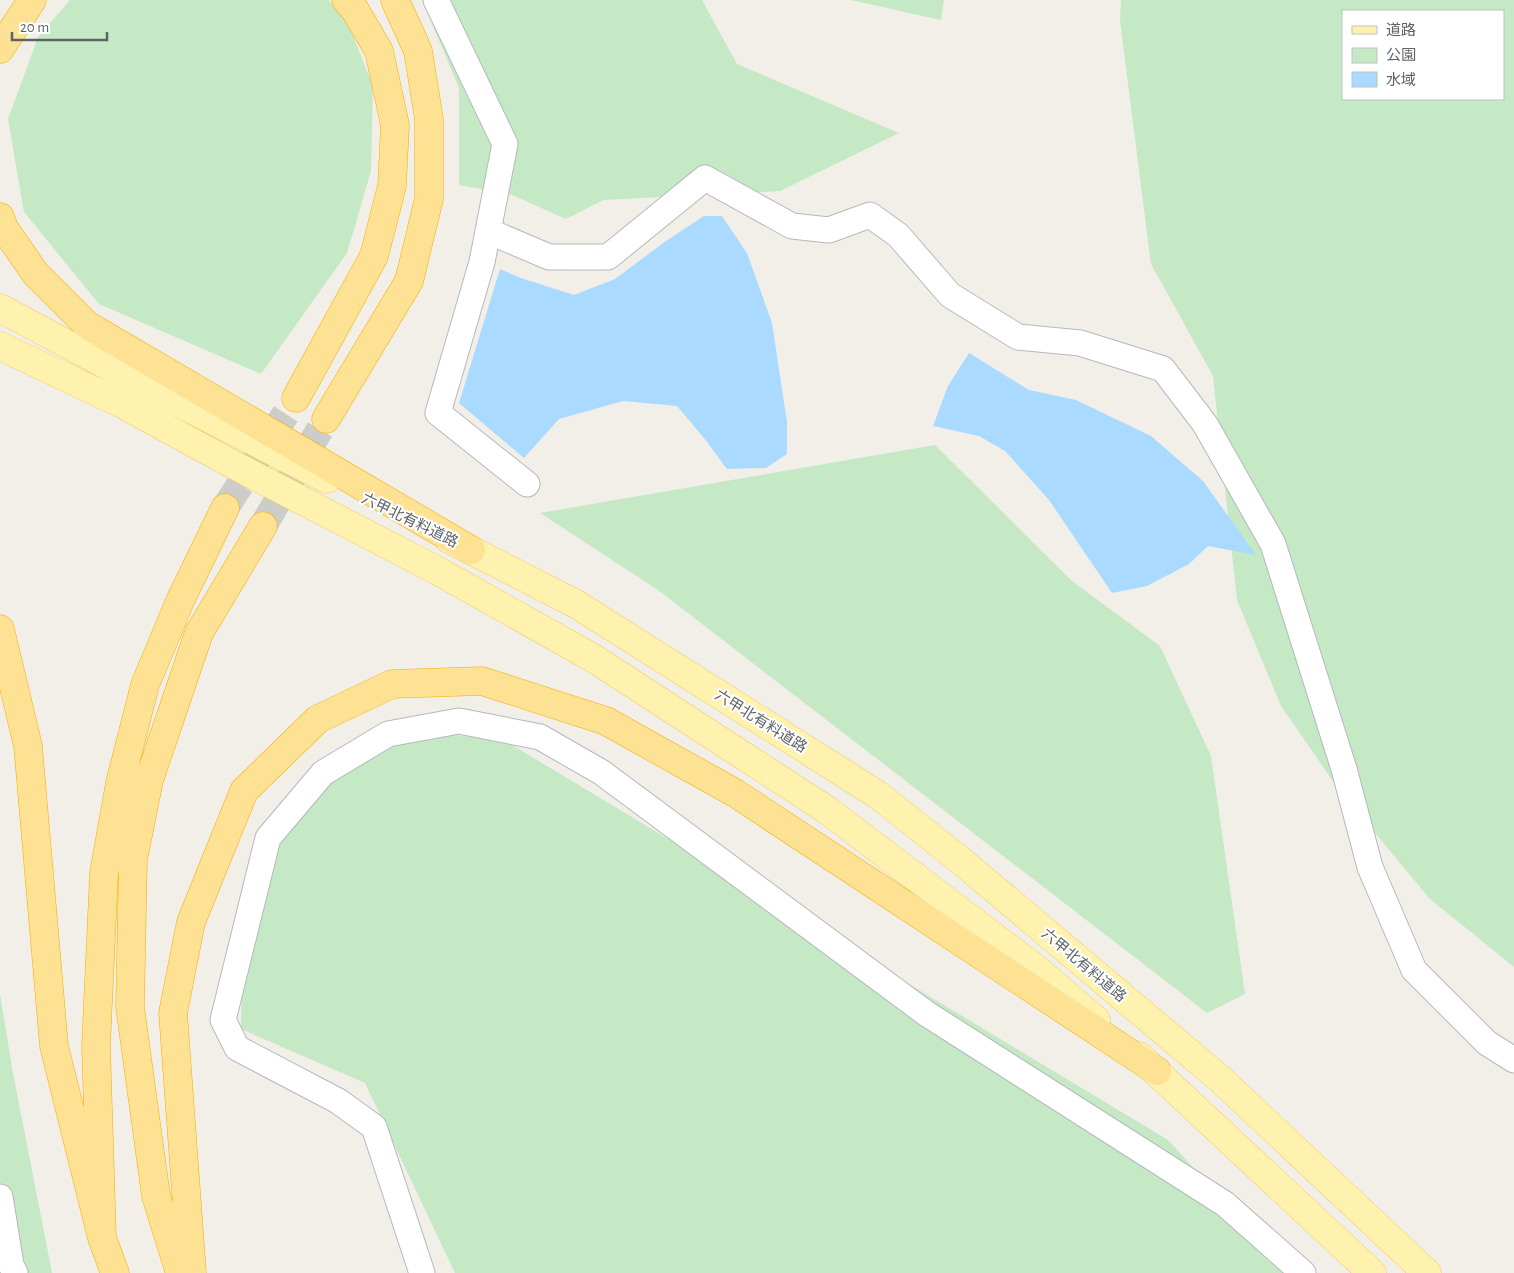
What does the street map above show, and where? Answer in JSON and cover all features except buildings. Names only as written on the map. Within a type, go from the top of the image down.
[{"type":"highway","points":[[0,49],[32,0]]},
{"type":"highway","points":[[296,398],[374,256],[392,186],[395,125],[379,51],[355,10],[346,0]]},
{"type":"highway","points":[[326,419],[408,282],[429,199],[429,119],[418,52],[395,0]]},
{"type":"highway","points":[[0,217],[4,228],[35,272],[87,325],[471,550]]},
{"type":"highway","points":[[102,1238],[96,1046],[104,872],[120,782],[145,685],[180,601],[225,508]]},
{"type":"highway","points":[[180,1273],[156,1196],[130,1007],[133,860],[149,780],[199,632],[263,526]]},
{"type":"highway","points":[[0,629],[28,746],[54,1046],[102,1238],[114,1273]]},
{"type":"highway","points":[[192,1273],[173,1013],[191,922],[244,791],[318,719],[392,684],[482,681],[606,721],[735,793],[1157,1072]]},
{"type":"main road","name":"六甲北有料道路","points":[[0,308],[138,382],[576,604],[878,795],[960,860],[1219,1078],[1427,1273]]},
{"type":"main road","name":"六甲北有料道路","points":[[0,346],[124,405],[232,464],[438,571],[592,658],[827,810],[1034,967],[1157,1072],[1372,1273]]},
{"type":"street","points":[[436,0],[505,144],[482,262],[438,412],[526,484]]},
{"type":"street","points":[[488,232],[549,257],[608,257],[705,178],[792,226],[829,230],[870,215],[898,235],[950,295],[1018,337],[1080,343],[1163,369],[1205,424],[1273,544],[1344,769],[1370,867],[1414,970],[1487,1043],[1514,1060]]},
{"type":"street","points":[[422,1273],[374,1127],[338,1101],[237,1048],[223,1020],[268,838],[323,773],[388,734],[459,721],[540,737],[601,772],[927,1014],[1225,1204],[1303,1273]]},
{"type":"street","points":[[0,1197],[15,1273]]},
{"type":"green space","points":[[70,0],[328,0],[345,16],[373,86],[371,171],[347,253],[261,374],[99,304],[24,212],[8,119],[38,37]]},
{"type":"green space","points":[[422,0],[702,0],[737,64],[899,133],[780,191],[603,200],[566,219],[510,194],[459,185],[459,88]]},
{"type":"green space","points":[[851,0],[944,0],[941,20]]},
{"type":"green space","points":[[1121,0],[1514,0],[1514,967],[1430,899],[1337,787],[1281,706],[1237,600],[1213,376],[1151,264],[1120,21]]},
{"type":"green space","points":[[935,445],[1072,581],[1160,646],[1211,756],[1245,994],[1207,1013],[658,590],[540,513]]},
{"type":"green space","points":[[402,730],[504,740],[1168,1140],[1289,1273],[455,1273],[365,1083],[241,1029],[244,890],[291,809]]},
{"type":"green space","points":[[0,994],[12,1068],[52,1273],[0,1273]]},
{"type":"water","points":[[704,216],[722,216],[747,253],[772,323],[787,422],[787,454],[766,468],[727,469],[677,406],[623,401],[559,419],[524,458],[459,403],[500,269],[521,278],[574,295],[615,279],[666,241]]},
{"type":"water","points":[[969,353],[1029,390],[1076,400],[1151,436],[1203,481],[1256,555],[1208,546],[1189,564],[1147,586],[1112,593],[1049,500],[1005,451],[979,436],[933,426],[948,386]]},
{"type":"tunnel","points":[[225,508],[296,398]]},
{"type":"tunnel","points":[[263,526],[326,419]]}]
